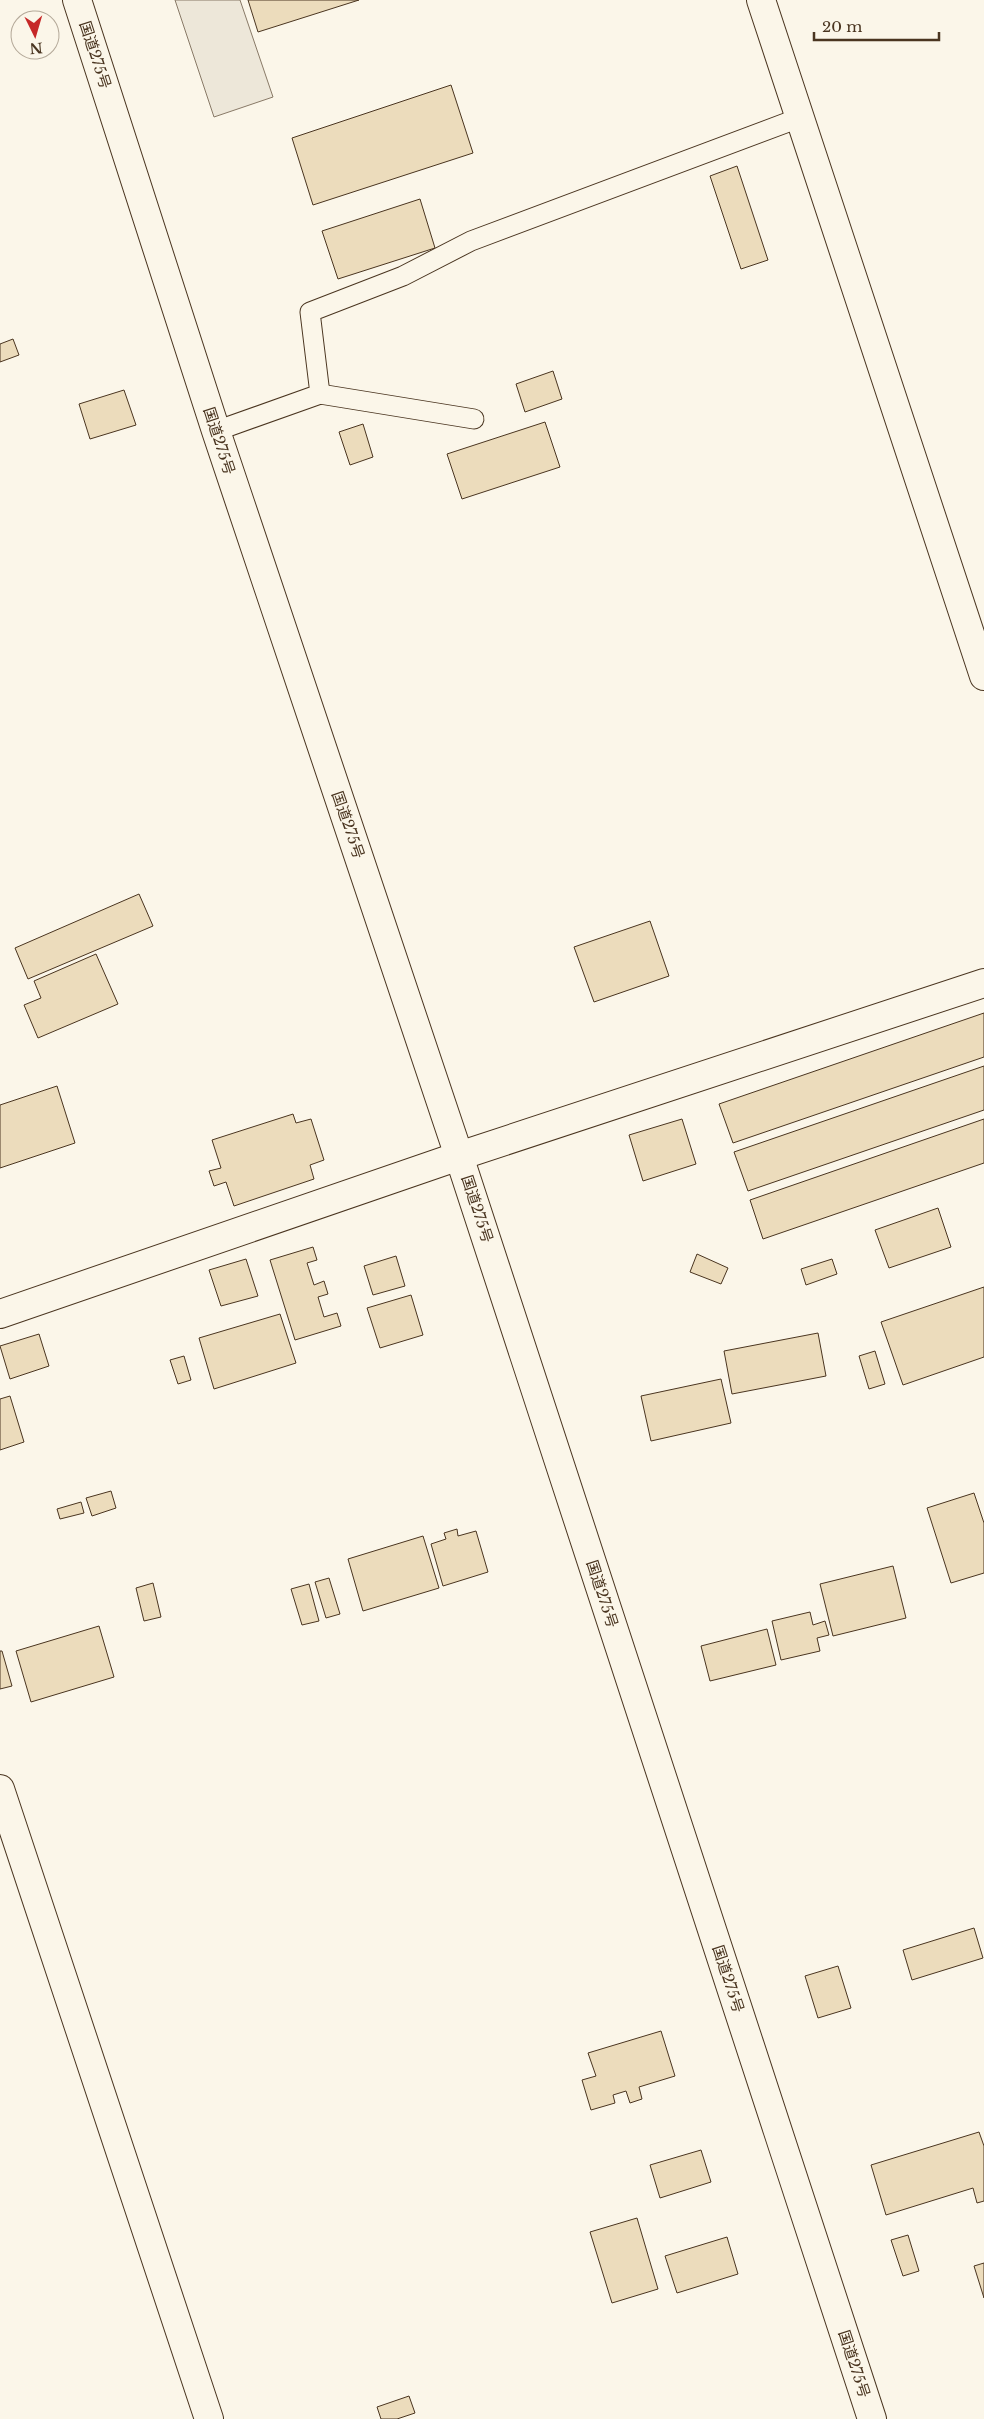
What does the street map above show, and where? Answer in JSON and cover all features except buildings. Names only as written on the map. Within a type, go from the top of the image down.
[{"type":"main road","name":"国道275号","points":[[77,0],[216,431],[459,1156],[872,2419]]},
{"type":"main road","points":[[761,0],[984,676]]},
{"type":"main road","points":[[0,1314],[459,1156],[984,984]]},
{"type":"main road","points":[[0,1789],[208,2419]]},
{"type":"lane","points":[[320,394],[310,312],[403,276],[471,241],[800,118]]},
{"type":"lane","points":[[216,431],[320,394],[474,419]]},
{"type":"shaded area","points":[[175,0],[240,0],[273,97],[214,117]]}]
